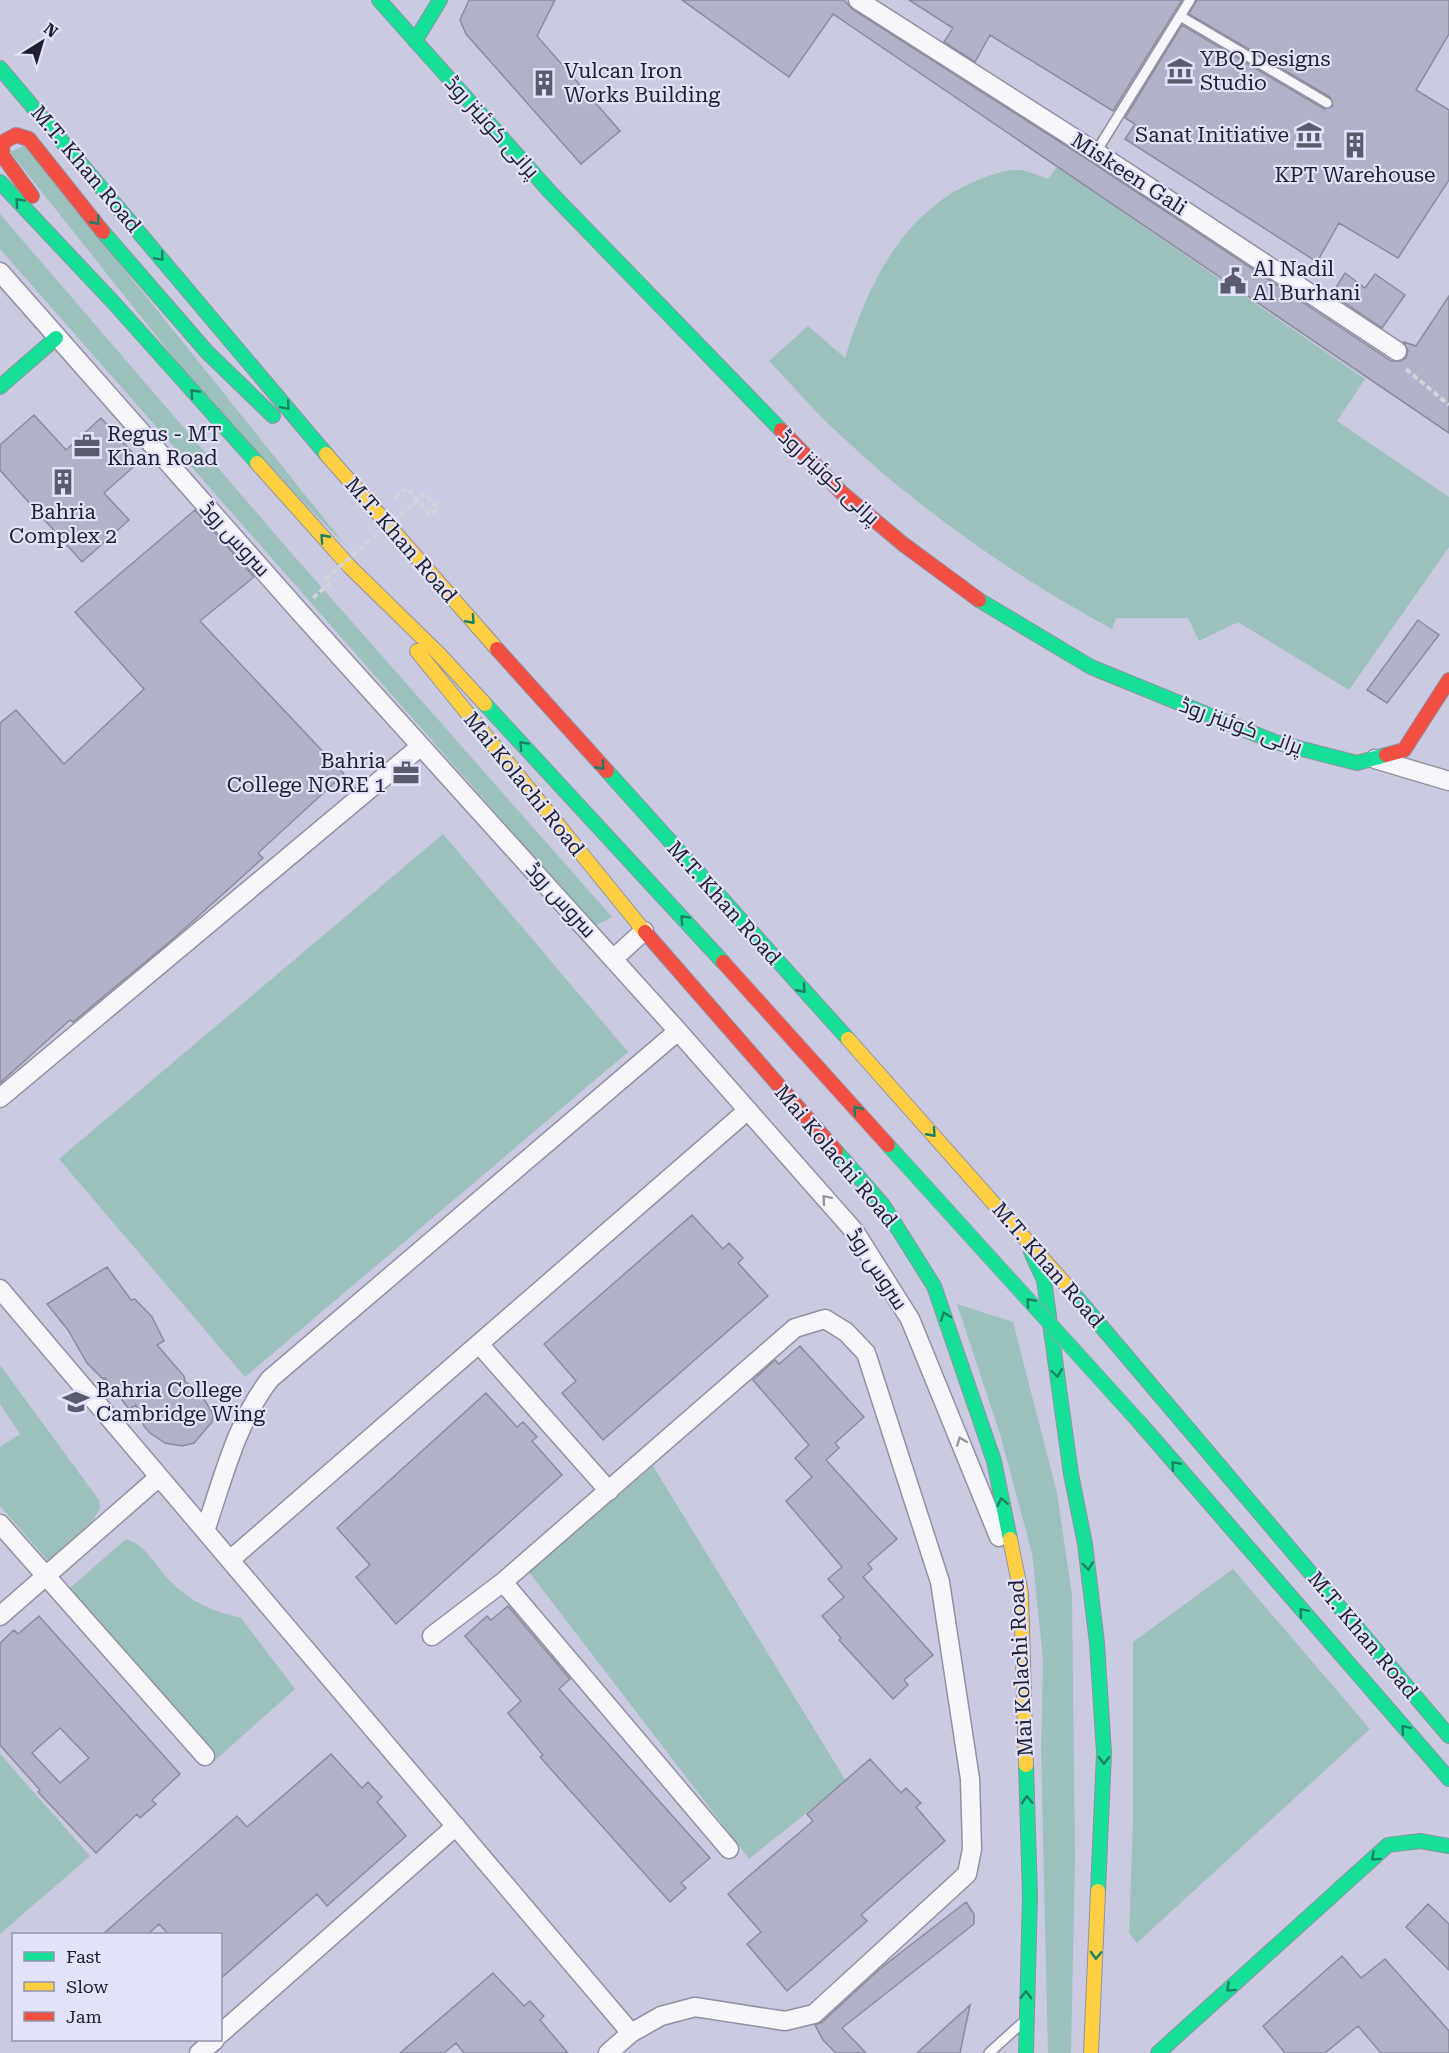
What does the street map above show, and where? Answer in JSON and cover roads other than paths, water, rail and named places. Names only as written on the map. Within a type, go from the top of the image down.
[{"type":"main road","name":"پرانی کوئینز روڈ","points":[[379,0],[551,193],[842,493],[903,544],[993,610],[1091,667],[1275,742],[1357,763],[1404,750],[1449,680]]},
{"type":"main road","points":[[415,41],[440,0]]},
{"type":"main road","name":"M.T. Khan Road","points":[[0,68],[358,491],[633,802],[1011,1220],[1449,1737]]},
{"type":"main road","points":[[113,303],[2,155],[3,142],[16,135],[29,139],[157,297],[231,379],[358,491]]},
{"type":"main road","name":"M.T. Khan Road","points":[[0,182],[113,303],[350,567],[439,654],[723,962],[1140,1423],[1446,1776]]},
{"type":"main road","points":[[0,387],[56,338]]},
{"type":"main road","name":"Mai Kolachi Road","points":[[350,567],[644,931],[883,1205],[934,1286],[994,1461],[1021,1593],[1030,1896],[1025,2021],[1026,2053]]},
{"type":"main road","points":[[1011,1220],[1044,1280],[1071,1474],[1085,1544],[1097,1643],[1104,1753],[1091,2053]]},
{"type":"main road","points":[[1158,2053],[1388,1845],[1420,1841],[1449,1846]]},
{"type":"street","name":"Miskeen Gali","points":[[858,0],[1096,152],[1400,359]]},
{"type":"street","name":"سروس روڈ","points":[[0,272],[298,610],[678,1031],[855,1232],[910,1319],[945,1400],[1021,1593]]},
{"type":"street","points":[[0,1098],[420,746]]},
{"type":"street","points":[[1373,758],[1449,781]]},
{"type":"street","points":[[613,959],[644,931]]},
{"type":"street","points":[[205,1531],[252,1402],[270,1379],[678,1031]]},
{"type":"street","points":[[230,1560],[748,1110]]},
{"type":"street","points":[[0,1289],[631,2033]]},
{"type":"street","points":[[432,1636],[503,1582],[795,1328],[825,1319],[846,1332],[866,1353],[940,1582],[970,1779],[972,1849],[967,1874],[814,2014],[785,2021],[695,2007],[661,2016],[631,2033],[608,2053]]},
{"type":"street","points":[[479,1344],[609,1491]]},
{"type":"street","points":[[0,1616],[159,1476]]},
{"type":"street","points":[[0,1524],[205,1756]]},
{"type":"street","points":[[503,1582],[729,1849]]},
{"type":"street","points":[[222,2032],[456,1826]]},
{"type":"street","points":[[200,2053],[214,2041]]},
{"type":"lane","points":[[1096,152],[1190,0]]},
{"type":"lane","points":[[1180,16],[1327,104]]},
{"type":"lane","points":[[989,2053],[1025,2021]]},
{"type":"place","name":"YBQ Designs Studio","points":[[1180,71]]},
{"type":"place","name":"Vulcan Iron Works Building","points":[[544,83]]},
{"type":"place","name":"Sanat Initiative","points":[[1309,135]]},
{"type":"place","name":"KPT Warehouse","points":[[1355,145]]},
{"type":"place","name":"Al Nadil Al Burhani","points":[[1233,281]]},
{"type":"place","name":"Regus - MT Khan Road","points":[[87,446]]},
{"type":"place","name":"Bahria Complex 2","points":[[63,482]]},
{"type":"place","name":"Bahria College NORE 1","points":[[406,773]]},
{"type":"place","name":"Bahria College Cambridge Wing","points":[[76,1402]]}]
